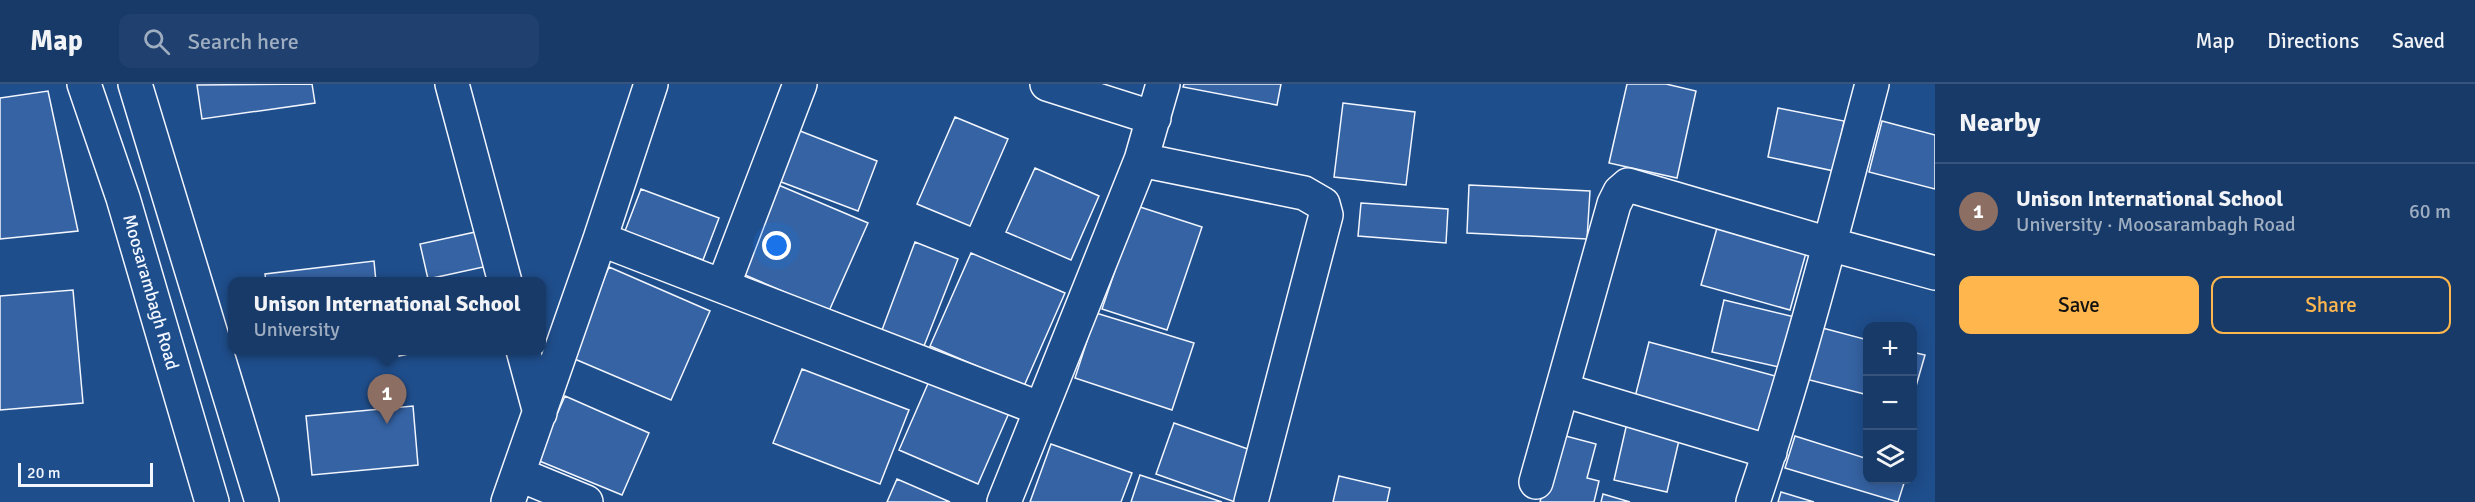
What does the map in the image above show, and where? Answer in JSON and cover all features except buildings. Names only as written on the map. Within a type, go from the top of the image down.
[{"type":"street","name":"Moosarambagh Road","points":[[84,84],[123,198],[212,502]]},
{"type":"street","points":[[135,84],[262,502]]},
{"type":"street","points":[[452,84],[504,277]]},
{"type":"street","points":[[586,502],[513,488],[600,239],[651,84]]},
{"type":"street","points":[[723,286],[800,84]]},
{"type":"street","points":[[1047,84],[1154,118]]},
{"type":"street","points":[[1004,502],[1141,160],[1162,84]]},
{"type":"street","points":[[1753,502],[1770,452],[1872,84]]},
{"type":"street","points":[[1141,160],[1304,193],[1323,204],[1326,215],[1251,502]]},
{"type":"street","points":[[1536,482],[1614,204],[1620,192],[1628,185],[1935,273]]},
{"type":"street","points":[[600,239],[1041,409]]},
{"type":"street","points":[[524,355],[540,413]]},
{"type":"street","points":[[1563,390],[1770,452]]},
{"type":"place","name":"Unison International School","points":[[387,424]]}]
